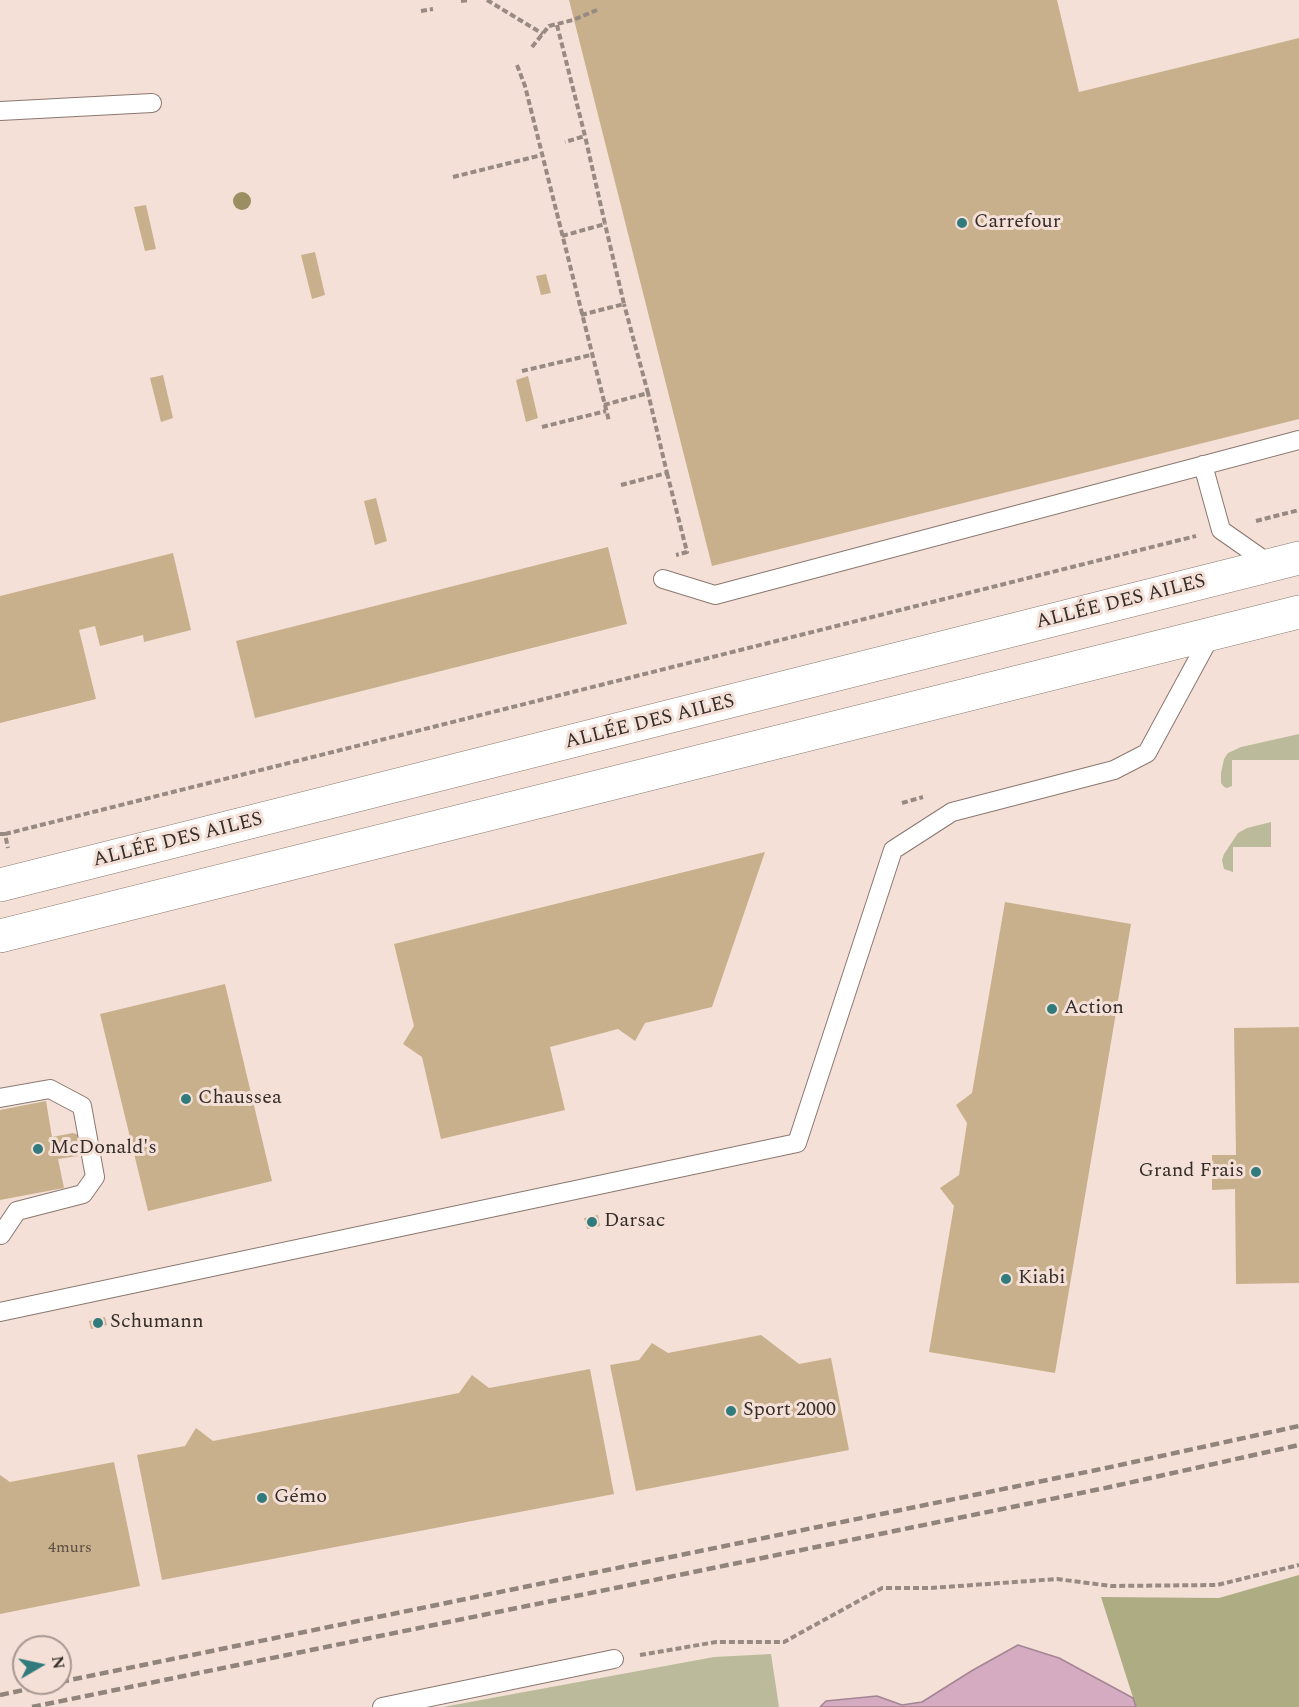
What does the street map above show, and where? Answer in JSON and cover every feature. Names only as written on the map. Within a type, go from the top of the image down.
[{"type":"main road","name":"ALLÉE DES AILES","points":[[0,885],[1285,561]]},
{"type":"main road","points":[[0,936],[1299,612]]},
{"type":"lane","points":[[0,111],[152,103]]},
{"type":"lane","points":[[663,579],[715,595],[1299,440]]},
{"type":"lane","points":[[1203,465],[1221,530],[1285,561]]},
{"type":"lane","points":[[0,1312],[797,1143],[893,850],[952,812],[1114,770],[1147,753],[1211,635]]},
{"type":"lane","points":[[0,1098],[50,1089],[81,1106],[95,1177],[83,1194],[17,1211],[1,1235]]},
{"type":"lane","points":[[382,1707],[614,1659]]},
{"type":"path","points":[[461,1],[469,0]]},
{"type":"path","points":[[487,0],[543,34]]},
{"type":"path","points":[[421,11],[433,9]]},
{"type":"path","points":[[532,47],[549,26],[597,10]]},
{"type":"path","points":[[557,25],[687,552],[668,557]]},
{"type":"path","points":[[517,64],[525,86],[609,421]]},
{"type":"path","points":[[565,142],[585,136]]},
{"type":"path","points":[[453,177],[542,155]]},
{"type":"path","points":[[562,236],[605,224]]},
{"type":"path","points":[[581,315],[624,304]]},
{"type":"path","points":[[522,371],[591,355]]},
{"type":"path","points":[[604,405],[648,393]]},
{"type":"path","points":[[542,427],[606,411]]},
{"type":"path","points":[[621,485],[667,473]]},
{"type":"path","points":[[5,834],[1299,510]]},
{"type":"path","points":[[902,803],[924,797]]},
{"type":"path","points":[[614,1659],[716,1642],[784,1642],[882,1588],[931,1588],[1057,1579],[1111,1586],[1217,1585],[1299,1565]]},
{"type":"green space","points":[[1299,734],[1299,760],[1232,760],[1232,786],[1227,788],[1221,783],[1224,759],[1228,753],[1241,747]]},
{"type":"green space","points":[[1271,822],[1271,847],[1233,847],[1233,872],[1224,869],[1222,860],[1224,854],[1238,833],[1247,828]]},
{"type":"green space","points":[[771,1654],[779,1707],[443,1707],[714,1657]]},
{"type":"shaded area","points":[[1299,1575],[1299,1707],[1136,1707],[1101,1597],[1219,1598]]},
{"type":"shaded area","points":[[1018,1645],[1059,1658],[1133,1698],[1136,1707],[820,1707],[826,1701],[877,1696],[902,1705],[922,1702]]},
{"type":"building","name":"Carrefour","points":[[569,0],[1057,0],[1079,92],[1299,38],[1299,419],[712,566]]},
{"type":"building","points":[[146,205],[156,249],[145,251],[134,207]]},
{"type":"building","points":[[315,252],[325,295],[312,299],[301,255]]},
{"type":"building","points":[[546,274],[551,293],[541,295],[536,276]]},
{"type":"building","points":[[163,375],[173,418],[161,422],[150,378]]},
{"type":"building","points":[[528,376],[538,418],[526,422],[516,380]]},
{"type":"building","points":[[376,498],[387,541],[375,545],[364,501]]},
{"type":"building","points":[[608,547],[627,624],[255,718],[236,641]]},
{"type":"building","points":[[173,553],[191,630],[144,642],[143,635],[100,646],[95,626],[79,630],[96,699],[0,723],[0,596]]},
{"type":"building","points":[[765,852],[712,1007],[645,1023],[635,1041],[618,1029],[550,1047],[565,1110],[441,1139],[422,1057],[403,1044],[414,1026],[394,944]]},
{"type":"building","points":[[1005,902],[1131,924],[1055,1373],[929,1352],[954,1206],[940,1188],[959,1175],[967,1123],[956,1105],[972,1093]]},
{"type":"building","name":"Chaussea","points":[[225,984],[272,1181],[148,1211],[100,1014]]},
{"type":"building","name":"Grand Frais","points":[[1299,1027],[1299,1283],[1236,1284],[1235,1189],[1212,1190],[1212,1155],[1236,1155],[1234,1028]]},
{"type":"building","name":"McDonald's","points":[[46,1101],[52,1137],[73,1133],[79,1135],[79,1143],[75,1143],[78,1156],[58,1159],[64,1188],[0,1200],[0,1110]]},
{"type":"building","name":"Darsac","points":[[598,1215],[600,1226],[587,1229],[584,1218]]},
{"type":"building","name":"Schumann","points":[[105,1317],[107,1325],[91,1329],[89,1321]]},
{"type":"building","name":"Sport 2000","points":[[761,1335],[799,1364],[831,1358],[849,1450],[636,1491],[610,1365],[639,1360],[652,1343],[668,1353]]},
{"type":"building","points":[[590,1369],[614,1494],[162,1580],[137,1455],[185,1446],[196,1428],[213,1441],[459,1393],[472,1375],[489,1388]]},
{"type":"building","points":[[114,1462],[140,1586],[0,1614],[0,1475],[10,1482]]},
{"type":"railway","points":[[72,1680],[1106,1468],[1299,1426]]},
{"type":"railway","points":[[32,1707],[1110,1487],[1299,1445]]},
{"type":"railway","points":[[0,1695],[12,1692]]},
{"type":"place","name":"Carrefour","points":[[962,223]]},
{"type":"place","name":"Action","points":[[1052,1009]]},
{"type":"place","name":"Chaussea","points":[[186,1099]]},
{"type":"place","name":"McDonald's","points":[[38,1149]]},
{"type":"place","name":"Grand Frais","points":[[1256,1172]]},
{"type":"place","name":"Darsac","points":[[592,1222]]},
{"type":"place","name":"Kiabi","points":[[1006,1279]]},
{"type":"place","name":"Schumann","points":[[98,1323]]},
{"type":"place","name":"Sport 2000","points":[[731,1411]]},
{"type":"place","name":"Gémo","points":[[262,1498]]}]
